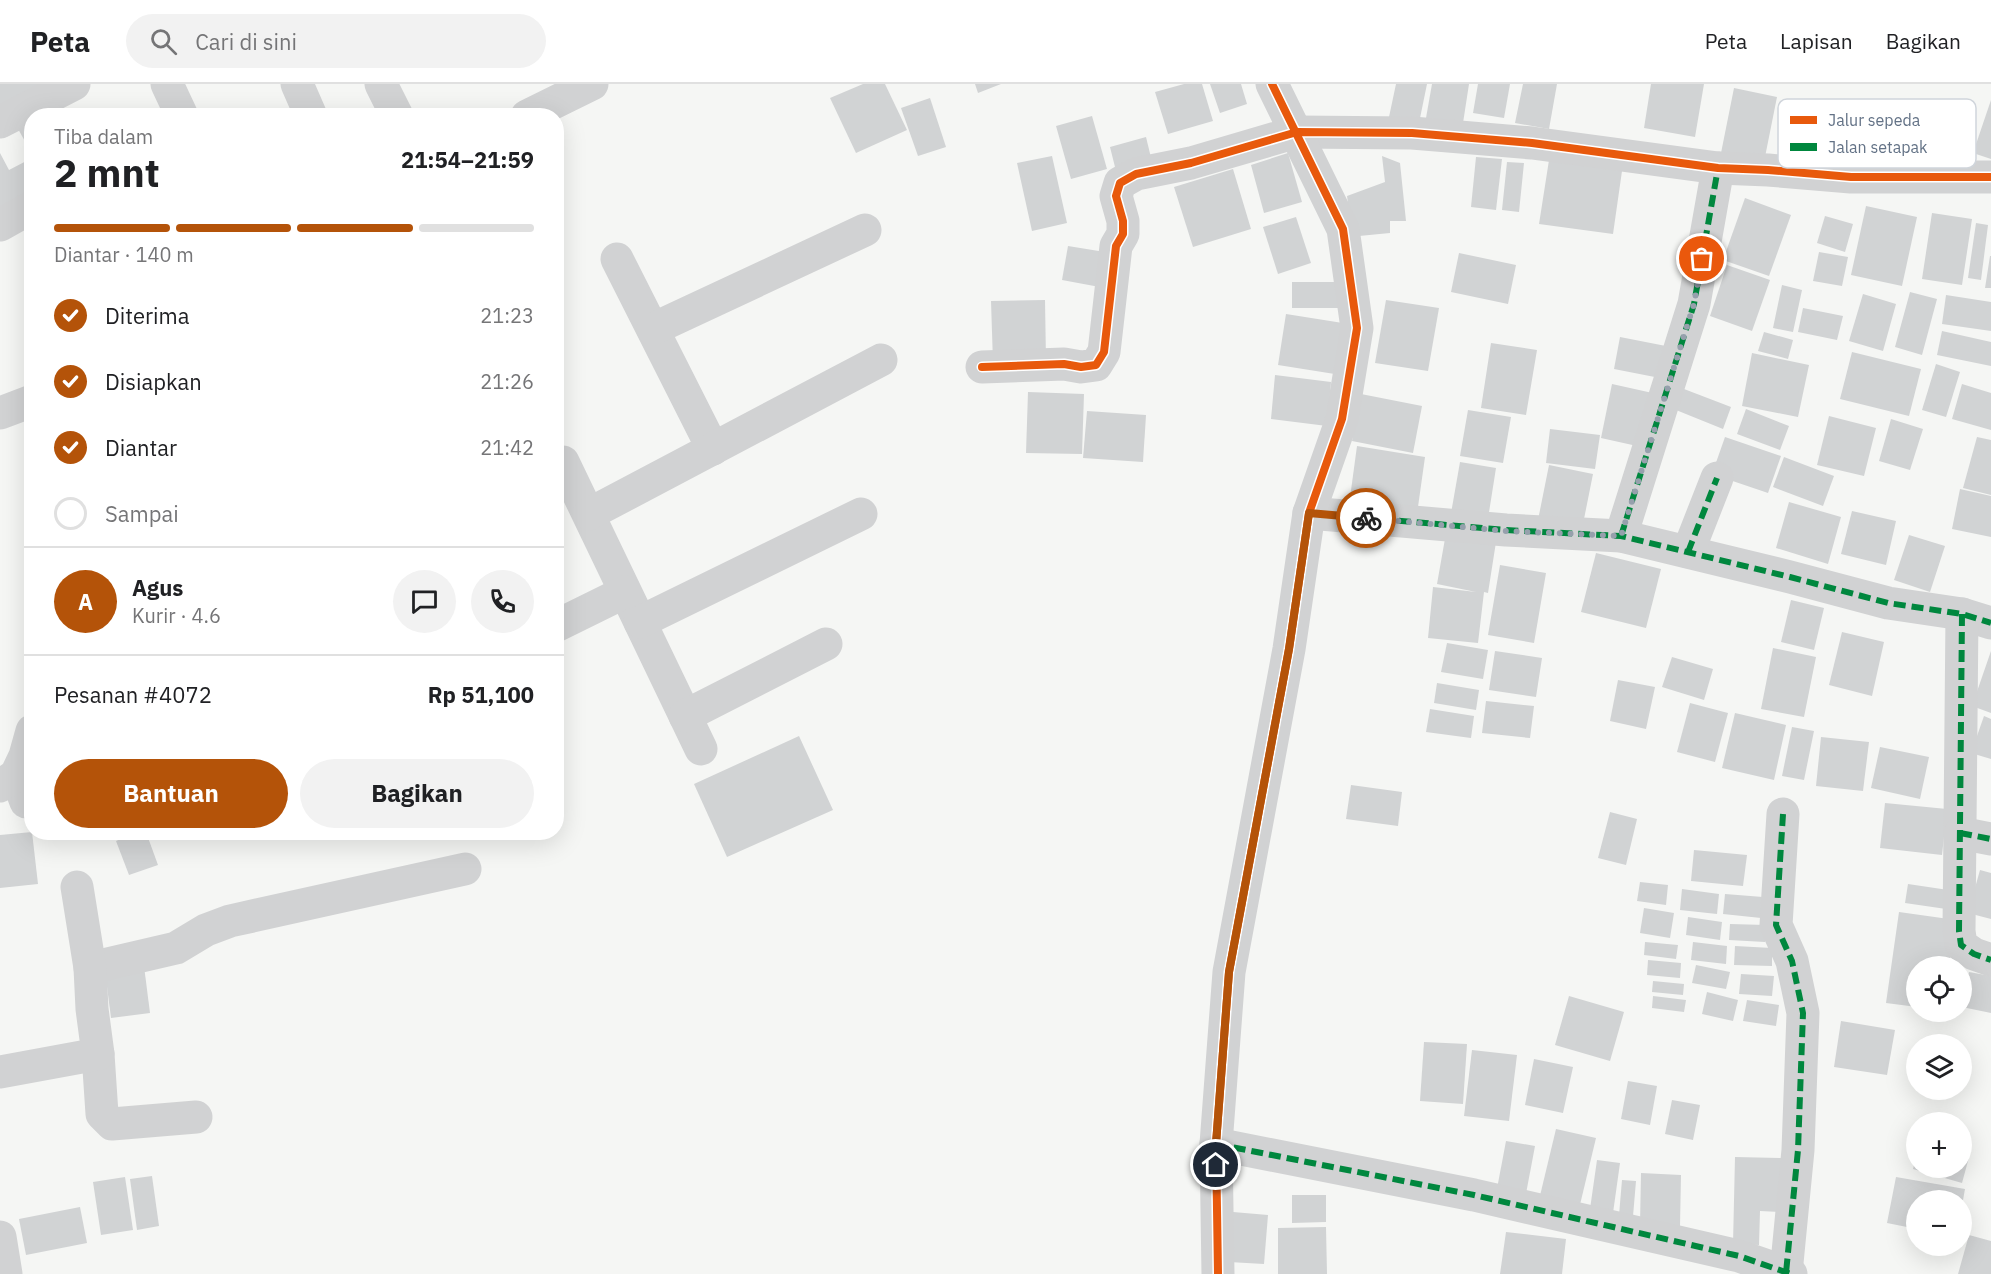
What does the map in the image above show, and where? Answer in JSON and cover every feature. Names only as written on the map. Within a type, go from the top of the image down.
[{"type":"street","points":[[27,108],[74,84]]},
{"type":"street","points":[[167,84],[178,108]]},
{"type":"street","points":[[297,84],[308,108]]},
{"type":"street","points":[[381,84],[393,108]]},
{"type":"street","points":[[544,108],[592,84]]},
{"type":"street","points":[[1218,1274],[1216,1144],[1229,972],[1289,649],[1309,513],[1342,419],[1357,328],[1343,229],[1272,84]]},
{"type":"street","points":[[0,122],[24,110]]},
{"type":"street","points":[[982,367],[1064,364],[1082,367],[1096,366],[1104,352],[1116,246],[1123,234],[1123,221],[1116,196],[1120,183],[1136,174],[1191,163],[1297,132],[1412,134],[1532,143],[1718,168],[1851,177],[1991,177]]},
{"type":"street","points":[[1621,536],[1694,304],[1718,168]]},
{"type":"street","points":[[0,225],[24,212]]},
{"type":"street","points":[[653,329],[865,230]]},
{"type":"street","points":[[617,259],[714,448]]},
{"type":"street","points":[[589,514],[881,360]]},
{"type":"street","points":[[0,413],[24,404]]},
{"type":"street","points":[[564,467],[589,514],[701,749]]},
{"type":"street","points":[[1688,552],[1716,478]]},
{"type":"street","points":[[1309,513],[1506,531],[1621,536],[1888,603],[1976,618],[1976,836],[1959,931],[1961,945],[1974,954],[1991,960]]},
{"type":"street","points":[[640,622],[861,514]]},
{"type":"street","points":[[564,622],[625,592]]},
{"type":"street","points":[[685,716],[826,644]]},
{"type":"street","points":[[16,788],[24,760]]},
{"type":"street","points":[[1216,1144],[1474,1195],[1739,1256],[1789,1274],[1798,1150],[1803,1013],[1792,961],[1776,925],[1783,814]]},
{"type":"street","points":[[90,968],[176,948],[206,930],[230,921],[465,869]]},
{"type":"street","points":[[77,887],[90,968],[102,1114],[112,1124],[196,1117]]},
{"type":"street","points":[[0,1072],[98,1054]]},
{"type":"street","points":[[0,1237],[6,1274]]},
{"type":"building","points":[[0,84],[59,84],[0,114]]},
{"type":"building","points":[[863,84],[885,84],[907,130],[856,153],[830,98]]},
{"type":"building","points":[[975,84],[1001,84],[978,93]]},
{"type":"building","points":[[1184,84],[1202,84],[1213,121],[1168,134],[1155,92]]},
{"type":"building","points":[[1210,84],[1241,84],[1247,104],[1220,113]]},
{"type":"building","points":[[1396,84],[1427,84],[1419,123],[1389,117]]},
{"type":"building","points":[[1432,84],[1469,84],[1463,123],[1426,118]]},
{"type":"building","points":[[1478,84],[1510,84],[1504,118],[1473,113]]},
{"type":"building","points":[[1523,84],[1557,84],[1549,129],[1515,123]]},
{"type":"building","points":[[1651,84],[1704,84],[1695,137],[1644,128]]},
{"type":"building","points":[[1734,88],[1777,97],[1764,162],[1721,153]]},
{"type":"building","points":[[930,98],[946,147],[918,156],[901,108]]},
{"type":"building","points":[[1991,100],[1991,159],[1976,154],[1976,144]]},
{"type":"building","points":[[1092,116],[1107,169],[1071,179],[1056,126]]},
{"type":"building","points":[[24,123],[24,140],[17,127]]},
{"type":"building","points":[[1146,137],[1154,170],[1118,179],[1110,147]]},
{"type":"building","points":[[0,153],[9,170],[24,162],[24,201],[0,213]]},
{"type":"building","points":[[1288,153],[1302,202],[1264,213],[1251,165]]},
{"type":"building","points":[[1052,156],[1067,223],[1032,231],[1017,163]]},
{"type":"building","points":[[1382,156],[1400,163],[1406,221],[1390,221],[1390,233],[1359,236],[1351,223],[1347,196],[1385,182]]},
{"type":"building","points":[[1476,157],[1502,159],[1496,210],[1471,207]]},
{"type":"building","points":[[1549,160],[1622,171],[1613,234],[1539,224]]},
{"type":"building","points":[[1507,162],[1524,163],[1519,212],[1502,210]]},
{"type":"building","points":[[1233,169],[1251,229],[1193,247],[1174,187]]},
{"type":"building","points":[[1745,198],[1791,215],[1769,276],[1723,260]]},
{"type":"building","points":[[1866,206],[1917,217],[1902,286],[1851,275]]},
{"type":"building","points":[[1932,213],[1972,219],[1962,285],[1922,279]]},
{"type":"building","points":[[1825,216],[1853,224],[1845,252],[1817,243]]},
{"type":"building","points":[[1296,217],[1311,263],[1278,274],[1263,227]]},
{"type":"building","points":[[1976,223],[1988,225],[1981,280],[1968,278]]},
{"type":"building","points":[[1068,246],[1111,253],[1105,288],[1062,280]]},
{"type":"building","points":[[1819,252],[1848,257],[1842,286],[1813,281]]},
{"type":"building","points":[[1459,253],[1516,265],[1508,304],[1451,292]]},
{"type":"building","points":[[1990,256],[1991,288],[1985,288]]},
{"type":"building","points":[[1727,265],[1770,280],[1752,331],[1710,316]]},
{"type":"building","points":[[1292,282],[1345,282],[1345,308],[1292,308]]},
{"type":"building","points":[[1782,285],[1802,290],[1793,332],[1773,328]]},
{"type":"building","points":[[1910,292],[1937,299],[1922,355],[1895,347]]},
{"type":"building","points":[[1863,294],[1896,304],[1883,351],[1849,341]]},
{"type":"building","points":[[1946,295],[1991,302],[1991,331],[1942,324]]},
{"type":"building","points":[[1045,300],[1046,361],[993,363],[991,301]]},
{"type":"building","points":[[1386,300],[1439,308],[1428,371],[1375,363]]},
{"type":"building","points":[[1803,308],[1843,316],[1837,340],[1798,332]]},
{"type":"building","points":[[1286,314],[1349,324],[1341,375],[1278,365]]},
{"type":"building","points":[[1942,331],[1991,342],[1991,366],[1937,355]]},
{"type":"building","points":[[1764,332],[1793,340],[1788,359],[1758,351]]},
{"type":"building","points":[[1620,337],[1671,347],[1665,379],[1614,369]]},
{"type":"building","points":[[1491,343],[1537,350],[1526,415],[1481,408]]},
{"type":"building","points":[[1852,352],[1921,369],[1909,416],[1840,399]]},
{"type":"building","points":[[1752,353],[1809,365],[1798,417],[1742,406]]},
{"type":"building","points":[[1936,364],[1960,372],[1946,417],[1922,410]]},
{"type":"building","points":[[1275,375],[1331,382],[1327,426],[1271,419]]},
{"type":"building","points":[[1612,384],[1657,394],[1646,448],[1601,438]]},
{"type":"building","points":[[1962,384],[1991,393],[1991,430],[1952,419]]},
{"type":"building","points":[[1684,389],[1731,407],[1723,429],[1676,410]]},
{"type":"building","points":[[1028,392],[1084,394],[1082,454],[1026,453]]},
{"type":"building","points":[[1361,394],[1422,406],[1413,453],[1352,441]]},
{"type":"building","points":[[1746,409],[1789,426],[1780,450],[1737,434]]},
{"type":"building","points":[[1468,410],[1511,417],[1503,463],[1460,456]]},
{"type":"building","points":[[1087,411],[1146,415],[1143,462],[1083,458]]},
{"type":"building","points":[[1829,416],[1876,428],[1864,476],[1817,465]]},
{"type":"building","points":[[1891,419],[1923,429],[1910,470],[1879,461]]},
{"type":"building","points":[[1550,429],[1600,435],[1595,469],[1546,463]]},
{"type":"building","points":[[1725,437],[1781,456],[1768,493],[1712,474]]},
{"type":"building","points":[[1977,437],[1991,440],[1991,495],[1963,488]]},
{"type":"building","points":[[1357,446],[1425,457],[1417,514],[1349,505]]},
{"type":"building","points":[[1784,457],[1834,476],[1823,506],[1773,487]]},
{"type":"building","points":[[1460,462],[1496,468],[1487,525],[1450,519]]},
{"type":"building","points":[[1549,465],[1593,474],[1582,529],[1538,520]]},
{"type":"building","points":[[1960,489],[1991,496],[1991,537],[1952,529]]},
{"type":"building","points":[[1789,502],[1841,517],[1828,564],[1776,548]]},
{"type":"building","points":[[1852,511],[1896,521],[1886,565],[1841,554]]},
{"type":"building","points":[[1446,533],[1496,542],[1488,593],[1484,592],[1478,643],[1428,638],[1433,587],[1476,592],[1437,584]]},
{"type":"building","points":[[1909,535],[1945,546],[1930,592],[1894,580]]},
{"type":"building","points":[[1596,553],[1661,569],[1646,628],[1581,612]]},
{"type":"building","points":[[1500,565],[1546,573],[1534,643],[1488,635]]},
{"type":"building","points":[[1791,600],[1824,608],[1814,650],[1781,642]]},
{"type":"building","points":[[1842,632],[1884,642],[1872,696],[1829,685]]},
{"type":"building","points":[[1447,643],[1488,650],[1483,679],[1441,672]]},
{"type":"building","points":[[1773,648],[1816,657],[1804,717],[1761,709]]},
{"type":"building","points":[[1495,651],[1542,658],[1536,697],[1489,690]]},
{"type":"building","points":[[1991,651],[1991,713],[1972,706]]},
{"type":"building","points":[[1672,657],[1713,669],[1704,700],[1662,687]]},
{"type":"building","points":[[1618,680],[1655,687],[1646,729],[1610,721]]},
{"type":"building","points":[[1437,683],[1479,690],[1476,710],[1434,703]]},
{"type":"building","points":[[1486,701],[1534,706],[1530,738],[1482,733]]},
{"type":"building","points":[[1690,703],[1728,713],[1715,762],[1677,752]]},
{"type":"building","points":[[1430,709],[1474,716],[1471,738],[1426,732]]},
{"type":"building","points":[[1735,713],[1786,725],[1774,780],[1722,768]]},
{"type":"building","points":[[1984,716],[1991,719],[1991,759],[1971,753]]},
{"type":"building","points":[[1792,727],[1814,731],[1804,780],[1782,776]]},
{"type":"building","points":[[799,736],[833,810],[727,857],[694,784]]},
{"type":"building","points":[[1821,737],[1869,742],[1863,791],[1816,786]]},
{"type":"building","points":[[1880,747],[1929,757],[1920,799],[1871,788]]},
{"type":"building","points":[[1351,785],[1402,792],[1398,826],[1346,819]]},
{"type":"building","points":[[1885,803],[1947,809],[1942,855],[1880,848]]},
{"type":"building","points":[[1610,812],[1637,819],[1626,865],[1598,858]]},
{"type":"building","points":[[24,833],[24,840],[33,840],[38,884],[0,888],[0,835]]},
{"type":"building","points":[[149,840],[158,865],[129,875],[116,841]]},
{"type":"building","points":[[1694,850],[1747,855],[1743,886],[1691,881]]},
{"type":"building","points":[[1980,870],[1991,873],[1991,919],[1968,913]]},
{"type":"building","points":[[1640,882],[1668,885],[1666,905],[1637,901]]},
{"type":"building","points":[[1908,884],[1955,891],[1953,910],[1905,903]]},
{"type":"building","points":[[1682,889],[1719,894],[1717,914],[1680,910]]},
{"type":"building","points":[[1725,894],[1763,897],[1761,918],[1723,914]]},
{"type":"building","points":[[1644,908],[1674,913],[1670,938],[1640,933]]},
{"type":"building","points":[[1899,912],[1956,920],[1951,956],[1906,956],[1906,1006],[1886,1003]]},
{"type":"building","points":[[1688,917],[1722,922],[1720,940],[1686,935]]},
{"type":"building","points":[[1730,924],[1766,925],[1765,942],[1729,940]]},
{"type":"building","points":[[1645,942],[1678,945],[1676,959],[1644,955]]},
{"type":"building","points":[[1693,942],[1727,946],[1726,964],[1691,960]]},
{"type":"building","points":[[1735,946],[1772,948],[1772,966],[1734,965]]},
{"type":"building","points":[[1648,960],[1681,963],[1680,978],[1647,975]]},
{"type":"building","points":[[1696,965],[1730,972],[1726,989],[1692,983]]},
{"type":"building","points":[[144,966],[150,1013],[111,1018],[105,971]]},
{"type":"building","points":[[1972,973],[1991,976],[1991,1013],[1972,1009]]},
{"type":"building","points":[[1741,974],[1774,976],[1772,996],[1739,994]]},
{"type":"building","points":[[1653,981],[1684,984],[1683,995],[1652,992]]},
{"type":"building","points":[[1707,992],[1738,1000],[1733,1021],[1702,1014]]},
{"type":"building","points":[[1569,996],[1624,1012],[1610,1061],[1555,1045]]},
{"type":"building","points":[[1653,996],[1686,1000],[1684,1012],[1652,1008]]},
{"type":"building","points":[[1747,1000],[1779,1005],[1776,1026],[1743,1021]]},
{"type":"building","points":[[1841,1021],[1895,1030],[1887,1075],[1834,1067]]},
{"type":"building","points":[[1424,1042],[1467,1044],[1463,1104],[1420,1101]]},
{"type":"building","points":[[1472,1050],[1517,1055],[1509,1121],[1464,1116]]},
{"type":"building","points":[[1534,1059],[1573,1067],[1563,1113],[1525,1105]]},
{"type":"building","points":[[1628,1081],[1657,1086],[1650,1125],[1621,1119]]},
{"type":"building","points":[[1672,1100],[1700,1105],[1693,1140],[1665,1134]]},
{"type":"building","points":[[1556,1129],[1596,1138],[1578,1213],[1538,1204]]},
{"type":"building","points":[[1506,1141],[1535,1146],[1525,1199],[1496,1194]]},
{"type":"building","points":[[1735,1157],[1782,1158],[1781,1212],[1760,1211],[1759,1245],[1733,1244]]},
{"type":"building","points":[[1597,1160],[1620,1163],[1613,1213],[1590,1209]]},
{"type":"building","points":[[1641,1173],[1681,1175],[1680,1226],[1640,1225]]},
{"type":"building","points":[[152,1176],[159,1226],[137,1230],[130,1179]]},
{"type":"building","points":[[125,1177],[133,1230],[101,1235],[93,1182]]},
{"type":"building","points":[[1896,1177],[1965,1189],[1906,1190],[1906,1227],[1887,1223]]},
{"type":"building","points":[[1944,1178],[1963,1178],[1962,1183]]},
{"type":"building","points":[[1622,1180],[1636,1181],[1632,1228],[1618,1227]]},
{"type":"building","points":[[1292,1195],[1326,1195],[1326,1222],[1292,1223]]},
{"type":"building","points":[[80,1207],[87,1243],[26,1255],[19,1219]]},
{"type":"building","points":[[1233,1212],[1268,1215],[1264,1264],[1229,1262]]},
{"type":"building","points":[[1326,1227],[1327,1274],[1278,1274],[1278,1228]]},
{"type":"building","points":[[1506,1232],[1566,1239],[1562,1274],[1500,1274]]},
{"type":"building","points":[[1972,1236],[1991,1241],[1991,1274],[1958,1274],[1963,1256],[1972,1256]]},
{"type":"marked path","points":[[1621,536],[1694,304],[1718,168]]},
{"type":"marked path","points":[[1688,552],[1717,478]]},
{"type":"marked path","points":[[1309,513],[1506,530],[1621,536],[1888,603],[1962,614],[1991,623]]},
{"type":"marked path","points":[[1962,614],[1959,931],[1961,945],[1974,954],[1991,960]]},
{"type":"marked path","points":[[1783,814],[1776,925],[1792,961],[1803,1013],[1798,1150],[1786,1273]]},
{"type":"marked path","points":[[1960,833],[1991,839]]},
{"type":"marked path","points":[[1216,1144],[1474,1195],[1739,1256],[1791,1274]]},
{"type":"cycle path","points":[[1218,1274],[1216,1144],[1229,972],[1289,649],[1309,513],[1342,419],[1357,328],[1343,229],[1272,84]]},
{"type":"cycle path","points":[[982,367],[1096,365],[1104,352],[1116,246],[1123,234],[1123,221],[1116,196],[1120,183],[1136,174],[1191,163],[1297,132],[1412,133],[1532,143],[1718,168],[1851,177],[1991,177]]},
{"type":"way so far","points":[[1366,518],[1506,531],[1621,536],[1694,304],[1702,259]]},
{"type":"route","points":[[1216,1165],[1229,972],[1289,649],[1309,513],[1366,518]]}]
